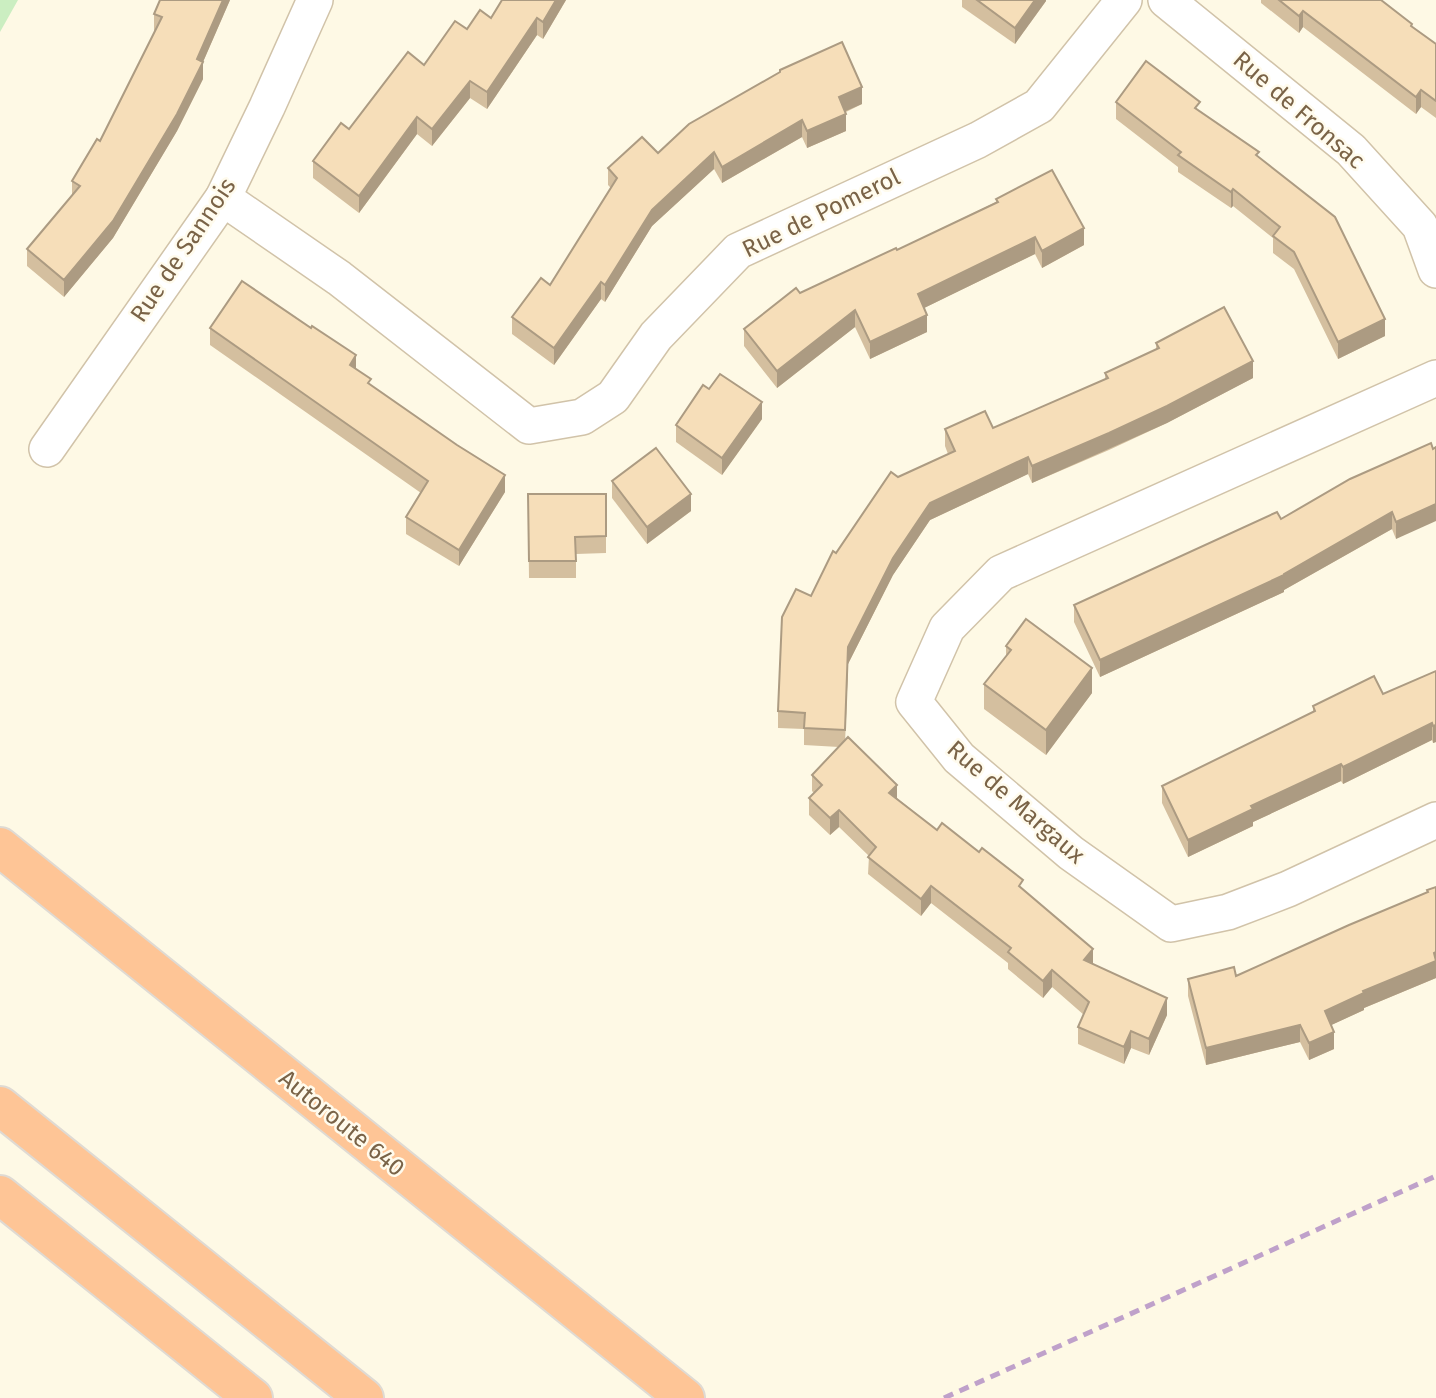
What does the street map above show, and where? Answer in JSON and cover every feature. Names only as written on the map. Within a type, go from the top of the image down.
[{"type":"highway","name":"Autoroute 640","points":[[0,847],[685,1398]]},
{"type":"highway","points":[[0,1106],[364,1398]]},
{"type":"highway","points":[[0,1195],[253,1398]]},
{"type":"street","name":"Rue de Sannois","points":[[47,449],[223,198],[315,0]]},
{"type":"street","name":"Rue de Pomerol","points":[[223,198],[339,278],[529,426],[582,417],[613,397],[656,336],[738,251],[978,140],[1039,106],[1124,0]]},
{"type":"street","name":"Rue de Fronsac","points":[[1166,0],[1351,150],[1420,226],[1436,270]]},
{"type":"street","name":"Rue de Margaux","points":[[1436,378],[1000,573],[947,628],[914,702],[959,758],[1071,853],[1171,924],[1228,912],[1288,889],[1436,820]]},
{"type":"green space","points":[[0,0],[18,0],[0,32]]},
{"type":"building","points":[[160,0],[223,0],[197,59],[203,62],[177,114],[113,221],[64,280],[27,249],[80,186],[72,181],[97,139],[100,141],[162,17],[154,14]]},
{"type":"building","points":[[502,0],[556,0],[543,22],[537,18],[487,92],[470,81],[432,129],[417,117],[359,196],[313,161],[341,123],[349,129],[408,52],[424,65],[455,21],[467,29],[480,10],[491,18]]},
{"type":"building","points":[[977,0],[1035,0],[1015,28]]},
{"type":"building","points":[[1279,0],[1381,0],[1436,44],[1436,101],[1421,90],[1416,97],[1303,11],[1299,16]]},
{"type":"building","points":[[842,42],[862,87],[839,97],[846,114],[807,131],[802,120],[722,167],[714,152],[652,210],[605,285],[601,282],[554,348],[512,317],[541,278],[550,285],[617,178],[608,168],[642,137],[658,153],[689,124],[780,70]]},
{"type":"building","points":[[1146,61],[1200,102],[1195,108],[1259,152],[1256,155],[1335,217],[1385,319],[1338,342],[1294,252],[1273,236],[1280,227],[1233,189],[1231,192],[1178,155],[1181,152],[1116,102]]},
{"type":"building","points":[[1052,170],[1084,228],[1042,251],[1035,237],[918,294],[927,315],[870,342],[855,310],[777,371],[744,329],[796,288],[800,293],[896,248],[897,250],[998,202],[996,199]]},
{"type":"building","points":[[242,281],[356,355],[350,365],[371,379],[368,383],[505,475],[459,550],[406,517],[428,481],[210,328]]},
{"type":"building","points":[[1224,307],[1253,361],[1109,433],[1032,466],[1028,457],[930,503],[893,558],[848,647],[845,730],[804,728],[805,713],[778,711],[782,617],[796,589],[811,596],[833,551],[836,553],[891,472],[898,477],[955,451],[945,429],[985,411],[993,428],[1108,378],[1105,373],[1159,348],[1156,343]]},
{"type":"building","points":[[720,374],[762,402],[722,458],[676,425],[703,385],[709,389]]},
{"type":"building","points":[[1431,443],[1433,449],[1436,447],[1436,504],[1396,522],[1392,512],[1284,575],[1100,660],[1074,605],[1277,512],[1281,519],[1350,479]]},
{"type":"building","points":[[656,448],[691,494],[647,527],[612,481]]},
{"type":"building","points":[[528,494],[606,494],[606,536],[575,537],[576,561],[529,561]]},
{"type":"building","points":[[1026,619],[1092,668],[1046,730],[984,684],[1011,650],[1006,646]]},
{"type":"building","points":[[1436,671],[1436,725],[1433,726],[1432,723],[1343,767],[1341,764],[1251,806],[1253,809],[1188,840],[1162,786],[1315,711],[1313,706],[1374,676],[1383,694]]},
{"type":"building","points":[[848,737],[897,785],[889,793],[937,830],[942,823],[979,852],[982,848],[1023,880],[1019,886],[1093,949],[1084,960],[1167,998],[1149,1039],[1131,1031],[1124,1047],[1078,1027],[1089,1002],[1052,970],[1043,981],[1008,952],[1011,948],[931,886],[921,899],[868,857],[876,847],[839,810],[830,818],[809,798],[822,785],[812,775]]},
{"type":"building","points":[[1436,887],[1436,961],[1363,991],[1364,993],[1325,1011],[1334,1032],[1309,1043],[1300,1025],[1206,1048],[1188,979],[1234,967],[1236,976]]},
{"type":"railway","points":[[944,1398],[1436,1176]]}]
